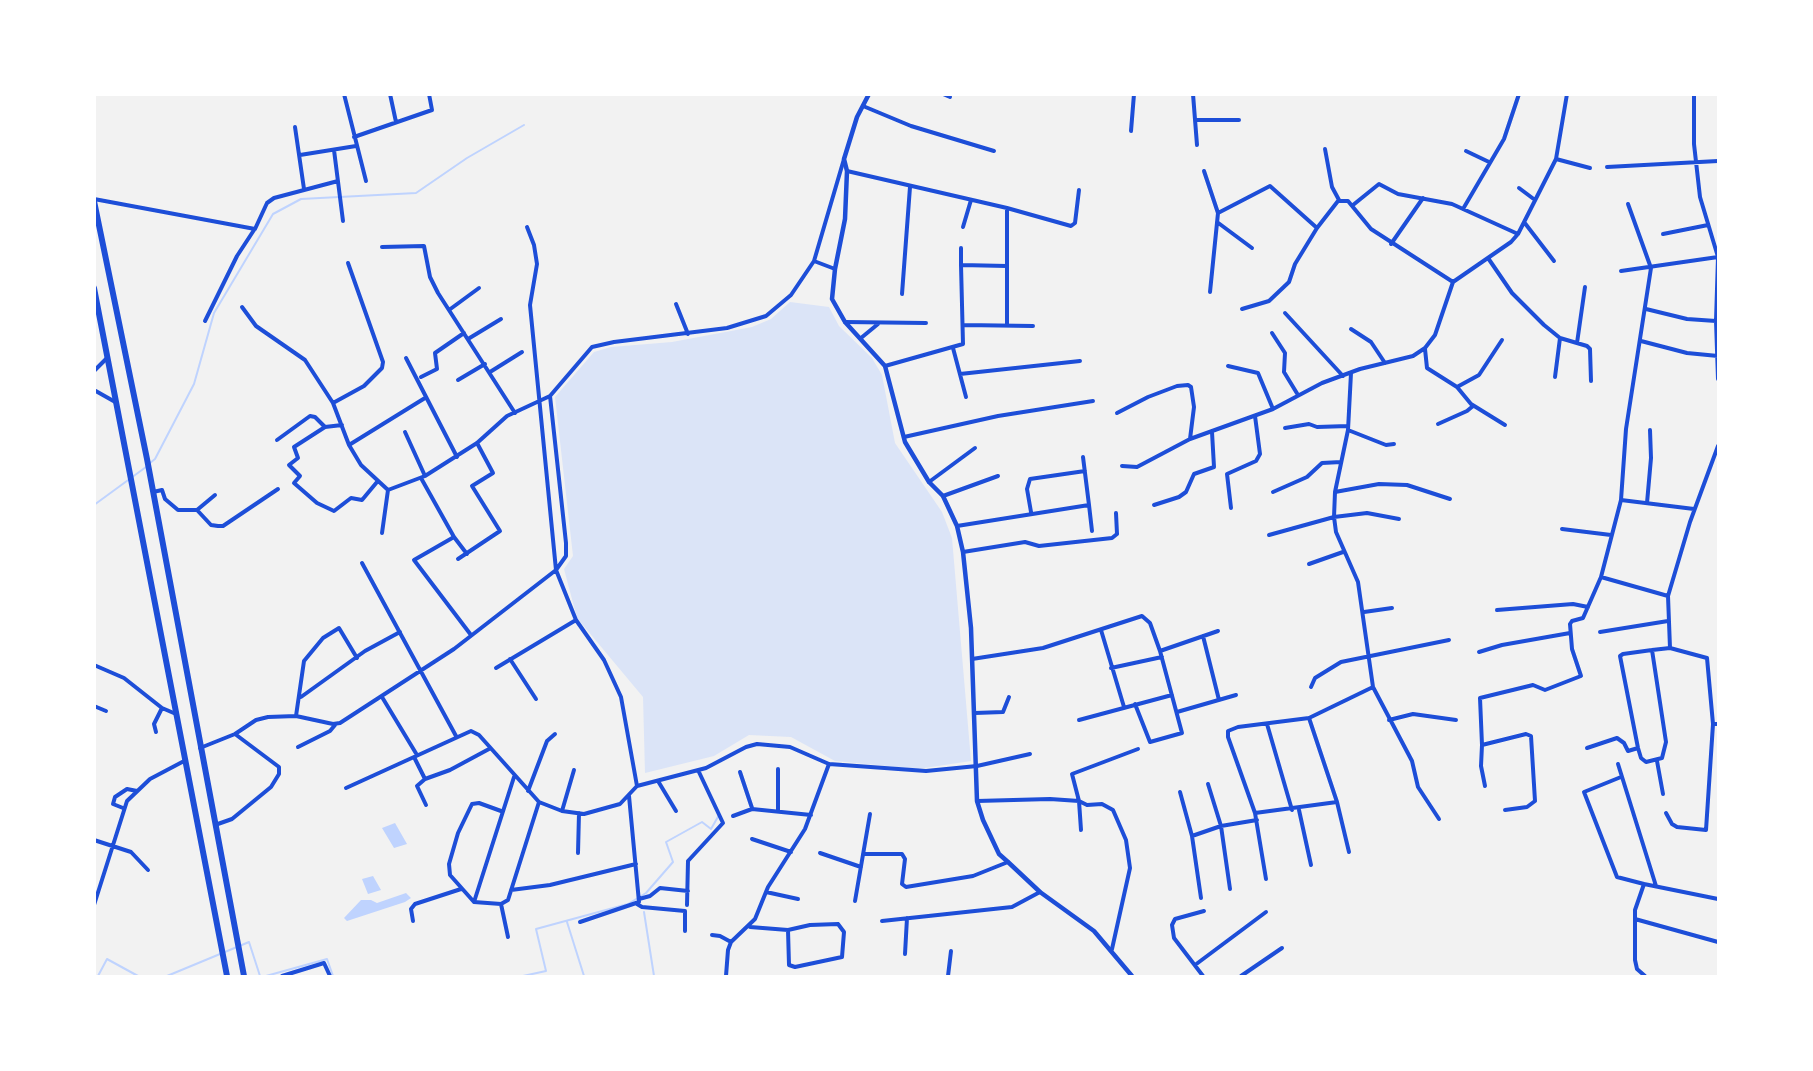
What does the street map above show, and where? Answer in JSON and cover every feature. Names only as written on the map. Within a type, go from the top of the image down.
[{"type":"highway","points":[[94,200],[147,459],[244,976]]},
{"type":"highway","points":[[94,288],[97,314],[109,357],[227,974]]},
{"type":"street","points":[[344,94],[366,181]]},
{"type":"street","points":[[390,94],[396,122]]},
{"type":"street","points":[[354,137],[432,110],[429,94]]},
{"type":"street","points":[[388,490],[423,477],[477,444],[515,413],[550,396],[592,347],[614,342],[727,328],[766,316],[791,295],[814,261],[851,133],[869,94]]},
{"type":"street","points":[[943,94],[950,97]]},
{"type":"street","points":[[1131,131],[1134,94]]},
{"type":"street","points":[[1193,94],[1197,145]]},
{"type":"street","points":[[1463,209],[1504,138],[1519,94]]},
{"type":"street","points":[[1122,466],[1137,467],[1190,439],[1274,409],[1298,395],[1351,372],[1413,356],[1425,348],[1435,335],[1453,282],[1511,242],[1518,234],[1556,159],[1567,94]]},
{"type":"street","points":[[1694,94],[1696,161],[1707,225],[1718,257],[1716,321],[1719,379]]},
{"type":"street","points":[[863,106],[911,126],[994,151]]},
{"type":"street","points":[[1195,120],[1239,120]]},
{"type":"street","points":[[295,127],[304,189]]},
{"type":"street","points":[[300,155],[356,146]]},
{"type":"street","points":[[1326,149],[1332,187],[1339,200]]},
{"type":"street","points":[[334,150],[343,221]]},
{"type":"street","points":[[1466,151],[1489,162]]},
{"type":"street","points":[[844,159],[847,171],[845,219],[835,269],[832,299],[845,322],[885,366],[904,437],[914,459],[929,482],[943,496],[957,526],[963,552],[972,659],[977,801],[992,841],[1008,862],[1040,892],[1083,921],[1112,949],[1132,976]]},
{"type":"street","points":[[1556,159],[1590,168]]},
{"type":"street","points":[[1607,167],[1719,161]]},
{"type":"street","points":[[847,171],[1007,208],[1073,226],[1076,223],[1079,190]]},
{"type":"street","points":[[1204,171],[1218,213],[1210,292]]},
{"type":"street","points":[[205,321],[237,256],[255,230],[270,201],[304,189],[338,182]]},
{"type":"street","points":[[1353,205],[1379,184],[1398,194],[1424,198],[1463,209],[1518,234]]},
{"type":"street","points":[[1218,213],[1270,186],[1317,228]]},
{"type":"street","points":[[902,294],[910,187]]},
{"type":"street","points":[[1519,188],[1535,200]]},
{"type":"street","points":[[1391,244],[1424,198]]},
{"type":"street","points":[[94,200],[255,230]]},
{"type":"street","points":[[963,227],[970,200]]},
{"type":"street","points":[[1339,200],[1348,201],[1353,205],[1363,221],[1391,244],[1453,282]]},
{"type":"street","points":[[1242,309],[1269,301],[1289,282],[1294,264],[1317,228],[1339,200]]},
{"type":"street","points":[[1485,786],[1481,766],[1480,698],[1533,685],[1545,690],[1581,676],[1572,649],[1571,622],[1583,618],[1601,577],[1621,500],[1626,429],[1652,268],[1628,204]]},
{"type":"street","points":[[1007,208],[1007,325]]},
{"type":"street","points":[[1217,222],[1252,248]]},
{"type":"street","points":[[1524,222],[1554,261]]},
{"type":"street","points":[[1663,234],[1707,225]]},
{"type":"street","points":[[527,227],[534,244],[537,264],[530,305],[556,570],[576,620],[604,660],[621,697],[637,786]]},
{"type":"street","points":[[382,247],[424,246],[430,277],[515,413]]},
{"type":"street","points":[[885,366],[963,344],[961,248]]},
{"type":"street","points":[[1621,271],[1718,257]]},
{"type":"street","points":[[1488,258],[1512,293],[1560,338],[1590,349],[1592,381]]},
{"type":"street","points":[[814,261],[835,269]]},
{"type":"street","points":[[333,403],[364,386],[382,368],[383,362],[348,263]]},
{"type":"street","points":[[961,265],[1006,266]]},
{"type":"street","points":[[1577,343],[1585,287]]},
{"type":"street","points":[[449,310],[479,288]]},
{"type":"street","points":[[676,304],[688,334]]},
{"type":"street","points":[[242,307],[256,326],[305,360],[333,403],[349,445],[361,465],[388,490]]},
{"type":"street","points":[[1646,309],[1687,319],[1716,321]]},
{"type":"street","points":[[1285,313],[1343,376]]},
{"type":"street","points":[[468,339],[501,319]]},
{"type":"street","points":[[845,322],[926,323]]},
{"type":"street","points":[[861,338],[878,324]]},
{"type":"street","points":[[964,325],[1034,326]]},
{"type":"street","points":[[1351,329],[1371,342],[1385,363]]},
{"type":"street","points":[[421,377],[437,369],[435,353],[464,333]]},
{"type":"street","points":[[1272,333],[1285,353],[1284,372],[1298,395]]},
{"type":"street","points":[[1556,377],[1560,338]]},
{"type":"street","points":[[1457,387],[1479,375],[1502,340]]},
{"type":"street","points":[[1641,341],[1687,353],[1718,356]]},
{"type":"street","points":[[952,348],[966,397]]},
{"type":"street","points":[[1425,348],[1427,368],[1457,387],[1473,406],[1505,425]]},
{"type":"street","points":[[490,372],[522,352]]},
{"type":"street","points":[[94,370],[109,357]]},
{"type":"street","points":[[406,358],[457,456]]},
{"type":"street","points":[[960,374],[1080,361]]},
{"type":"street","points":[[458,380],[485,364]]},
{"type":"street","points":[[1228,366],[1258,373],[1274,409]]},
{"type":"street","points":[[1351,372],[1348,428],[1335,492],[1334,517],[1343,552],[1358,582],[1373,687],[1412,761],[1418,787],[1439,819]]},
{"type":"street","points":[[1117,413],[1157,393],[1188,385],[1191,387],[1194,407],[1190,439]]},
{"type":"street","points":[[94,390],[117,403]]},
{"type":"street","points":[[298,747],[355,716],[422,671],[556,570],[566,556],[566,543],[550,396]]},
{"type":"street","points":[[349,445],[425,398]]},
{"type":"street","points":[[904,437],[998,416],[1093,401]]},
{"type":"street","points":[[1437,424],[1473,406]]},
{"type":"street","points":[[277,440],[310,416],[315,417],[325,427]]},
{"type":"street","points":[[1231,508],[1227,474],[1256,461],[1260,454],[1255,416]]},
{"type":"street","points":[[1285,428],[1309,424],[1317,428],[1348,428],[1386,445],[1394,444]]},
{"type":"street","points":[[342,425],[325,427],[294,447],[298,458],[289,465],[300,476],[294,483],[317,503],[334,511],[351,498],[362,500],[377,482]]},
{"type":"street","points":[[1647,503],[1651,458],[1650,430]]},
{"type":"street","points":[[405,432],[423,477],[454,537],[466,554]]},
{"type":"street","points":[[1154,505],[1179,497],[1186,492],[1194,474],[1214,467],[1212,432]]},
{"type":"street","points":[[458,559],[500,531],[472,486],[493,472],[477,444]]},
{"type":"street","points":[[1670,648],[1668,596],[1694,509],[1719,446]]},
{"type":"street","points":[[929,482],[975,448]]},
{"type":"street","points":[[1083,456],[1092,531]]},
{"type":"street","points":[[1274,492],[1307,477],[1322,463],[1341,462]]},
{"type":"street","points":[[1031,513],[1027,483],[1030,479],[1085,471]]},
{"type":"street","points":[[943,496],[998,476]]},
{"type":"street","points":[[1335,492],[1379,484],[1407,485],[1450,500]]},
{"type":"street","points":[[197,510],[211,525],[223,526],[278,489]]},
{"type":"street","points":[[153,492],[162,490],[165,499],[178,510],[197,510],[215,495]]},
{"type":"street","points":[[382,533],[388,490]]},
{"type":"street","points":[[1621,500],[1694,509]]},
{"type":"street","points":[[957,526],[1089,505]]},
{"type":"street","points":[[963,552],[1025,542],[1039,546],[1112,538],[1117,534],[1116,513]]},
{"type":"street","points":[[1269,535],[1334,517],[1367,513],[1399,519]]},
{"type":"street","points":[[1562,529],[1611,535]]},
{"type":"street","points":[[454,537],[414,560],[471,635]]},
{"type":"street","points":[[1309,564],[1343,552]]},
{"type":"street","points":[[362,564],[456,736]]},
{"type":"street","points":[[1601,577],[1668,596]]},
{"type":"street","points":[[1497,610],[1573,604],[1588,607]]},
{"type":"street","points":[[1364,612],[1392,608]]},
{"type":"street","points":[[972,659],[1043,648],[1145,616],[1150,623],[1162,657],[1182,733],[1150,742],[1135,704]]},
{"type":"street","points":[[496,668],[576,620]]},
{"type":"street","points":[[1600,632],[1668,621]]},
{"type":"street","points":[[296,716],[301,697],[304,661],[311,650],[337,628],[342,630],[357,658]]},
{"type":"street","points":[[1101,630],[1124,707]]},
{"type":"street","points":[[1160,651],[1218,631]]},
{"type":"street","points":[[301,697],[357,658],[400,632]]},
{"type":"street","points":[[1479,652],[1502,645],[1570,633]]},
{"type":"street","points":[[1203,636],[1219,700]]},
{"type":"street","points":[[1311,687],[1315,678],[1341,662],[1449,640]]},
{"type":"street","points":[[1652,650],[1666,738],[1664,756],[1657,760],[1643,761],[1638,748],[1620,656],[1652,650],[1670,648],[1707,658],[1716,724],[1706,830],[1677,827],[1672,824],[1666,813]]},
{"type":"street","points":[[1111,668],[1162,657]]},
{"type":"street","points":[[510,659],[536,699]]},
{"type":"street","points":[[94,666],[124,678],[162,708],[177,714]]},
{"type":"street","points":[[1266,879],[1257,820],[1228,732],[1238,727],[1309,718],[1373,687]]},
{"type":"street","points":[[1079,720],[1173,695]]},
{"type":"street","points":[[1177,712],[1236,695]]},
{"type":"street","points":[[382,696],[425,779]]},
{"type":"street","points":[[975,713],[1003,712],[1009,697]]},
{"type":"street","points":[[94,706],[106,711]]},
{"type":"street","points":[[156,732],[154,724],[162,708]]},
{"type":"street","points":[[1389,720],[1413,714],[1456,720]]},
{"type":"street","points":[[200,748],[235,734],[256,720],[296,716],[335,725]]},
{"type":"street","points":[[1309,718],[1337,802],[1349,852]]},
{"type":"street","points":[[1267,724],[1292,810]]},
{"type":"street","points":[[346,788],[456,736],[474,732],[538,802],[562,811],[579,813],[610,808],[629,796],[637,786],[698,770],[746,747],[768,743],[790,747],[829,764],[926,771],[977,766],[1030,754]]},
{"type":"street","points":[[215,825],[232,819],[272,788],[279,774],[279,767],[235,734]]},
{"type":"street","points":[[528,791],[547,741],[555,734]]},
{"type":"street","points":[[1482,745],[1526,734],[1531,736],[1535,801],[1527,807],[1505,810]]},
{"type":"street","points":[[1587,748],[1617,738],[1624,743],[1628,751],[1638,748]]},
{"type":"street","points":[[426,805],[417,786],[425,779],[450,770],[489,749]]},
{"type":"street","points":[[1081,831],[1079,801],[1072,774],[1138,749]]},
{"type":"street","points":[[94,905],[123,808],[150,779],[187,760]]},
{"type":"street","points":[[1657,760],[1663,794]]},
{"type":"street","points":[[726,976],[728,950],[731,942],[750,927],[766,892],[811,815],[829,764]]},
{"type":"street","points":[[1618,764],[1656,886]]},
{"type":"street","points":[[778,769],[778,810]]},
{"type":"street","points":[[562,811],[574,770]]},
{"type":"street","points":[[687,905],[688,861],[723,823],[698,770]]},
{"type":"street","points":[[740,772],[752,808]]},
{"type":"street","points":[[474,902],[514,777]]},
{"type":"street","points":[[1622,777],[1584,792],[1617,877],[1719,899]]},
{"type":"street","points":[[658,781],[676,811]]},
{"type":"street","points":[[1208,784],[1221,826],[1230,889]]},
{"type":"street","points":[[123,808],[113,804],[115,797],[127,789],[137,791]]},
{"type":"street","points":[[1180,792],[1192,836],[1201,898]]},
{"type":"street","points":[[629,796],[638,900],[642,907],[685,911],[684,931]]},
{"type":"street","points":[[977,801],[1050,799],[1079,801],[1087,805],[1102,804],[1113,810],[1128,853],[1128,884],[1112,949]]},
{"type":"street","points":[[501,812],[476,802],[470,806],[462,820],[449,864],[450,875],[474,902],[501,904],[508,900],[538,802]]},
{"type":"street","points":[[1255,813],[1299,810],[1337,802]]},
{"type":"street","points":[[733,816],[752,808],[811,815]]},
{"type":"street","points":[[1299,810],[1311,865]]},
{"type":"street","points":[[578,853],[579,813]]},
{"type":"street","points":[[855,901],[870,814]]},
{"type":"street","points":[[1192,836],[1221,826],[1257,820]]},
{"type":"street","points":[[752,839],[791,852]]},
{"type":"street","points":[[94,840],[131,852],[148,870]]},
{"type":"street","points":[[820,853],[861,867]]},
{"type":"street","points":[[863,854],[904,855],[902,884],[906,887],[973,876],[1008,862]]},
{"type":"street","points":[[511,890],[550,885],[636,864]]},
{"type":"street","points":[[1644,884],[1635,919],[1635,960],[1637,969],[1645,976]]},
{"type":"street","points":[[579,922],[650,896],[660,888],[688,891]]},
{"type":"street","points":[[413,921],[411,909],[415,904],[461,889]]},
{"type":"street","points":[[766,892],[798,899]]},
{"type":"street","points":[[882,921],[1012,907],[1040,892]]},
{"type":"street","points":[[501,904],[508,937]]},
{"type":"street","points":[[1203,976],[1174,938],[1172,925],[1175,919],[1204,911]]},
{"type":"street","points":[[1195,965],[1266,912]]},
{"type":"street","points":[[905,954],[907,918]]},
{"type":"street","points":[[1635,919],[1719,942]]},
{"type":"street","points":[[750,927],[788,930],[810,925],[840,925],[844,932],[844,953],[838,959],[790,966],[788,930]]},
{"type":"street","points":[[712,935],[720,936],[731,942]]},
{"type":"street","points":[[1241,976],[1282,948]]},
{"type":"street","points":[[948,976],[951,951]]},
{"type":"street","points":[[282,976],[324,963],[330,976]]},
{"type":"shaded area","points":[[790,302],[829,307],[839,326],[872,358],[882,375],[895,443],[942,512],[952,538],[971,761],[918,769],[835,761],[791,737],[749,735],[714,756],[645,773],[643,697],[577,618],[564,569],[573,556],[555,397],[594,352],[611,347],[672,342],[752,327],[771,319]]},
{"type":"water","points":[[395,823],[407,844],[394,848],[382,828]]},
{"type":"water","points":[[373,876],[381,890],[368,894],[362,879]]},
{"type":"water","points":[[406,893],[411,898],[405,902],[347,921],[344,918],[361,900],[371,900],[377,903]]},
{"type":"waterway","points":[[150,463],[155,459],[194,384],[214,313],[273,214],[301,199],[416,193],[467,158],[524,125]]},
{"type":"waterway","points":[[94,505],[146,467]]},
{"type":"waterway","points":[[523,976],[546,971],[536,929],[628,904],[646,893],[673,862],[666,842],[702,822],[711,829],[719,815]]},
{"type":"waterway","points":[[644,912],[654,976]]},
{"type":"waterway","points":[[567,922],[584,976]]},
{"type":"waterway","points":[[167,976],[249,942],[260,976]]},
{"type":"waterway","points":[[98,976],[107,959],[138,976]]},
{"type":"waterway","points":[[266,976],[327,959],[333,976]]}]
